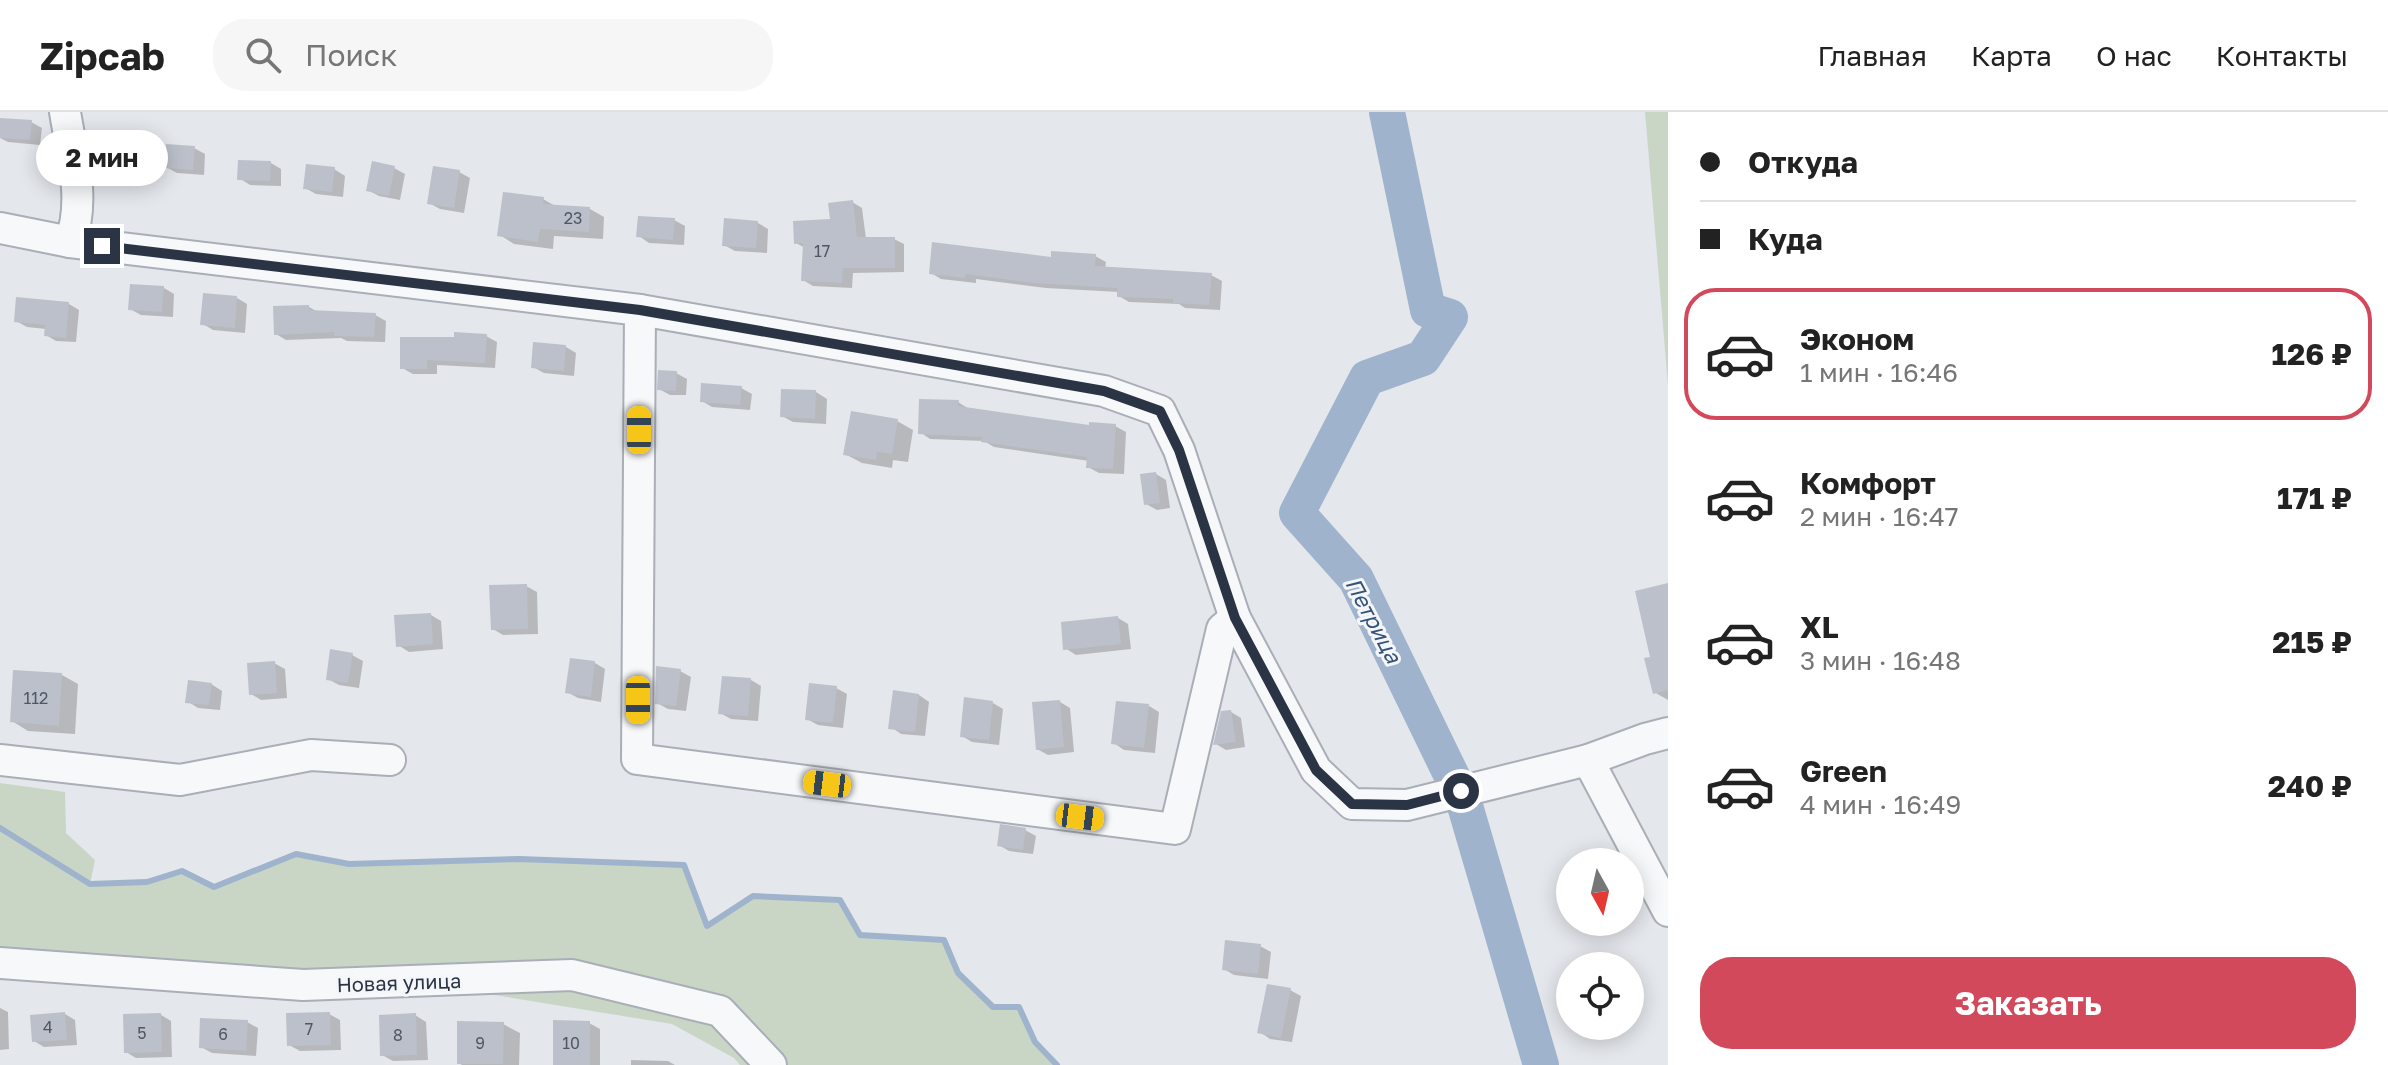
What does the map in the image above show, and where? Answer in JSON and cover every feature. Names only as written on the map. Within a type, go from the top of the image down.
[{"type":"street","points":[[65,112],[78,193],[77,224],[70,242]]},
{"type":"street","points":[[0,228],[70,242],[640,310],[1104,391],[1160,411],[1179,450],[1235,618],[1316,770],[1352,804],[1407,805],[1588,760],[1656,736]]},
{"type":"street","points":[[640,310],[637,759],[1175,829],[1222,629],[1235,618]]},
{"type":"street","points":[[0,760],[180,780],[311,755],[390,760]]},
{"type":"street","points":[[1588,760],[1668,911]]},
{"type":"street","name":"Новая улица","points":[[0,963],[303,985],[572,975],[720,1011],[771,1065]]},
{"type":"green space","points":[[1645,112],[1668,112],[1668,385]]},
{"type":"green space","points":[[0,783],[65,792],[66,833],[95,860],[90,884],[147,882],[182,871],[215,887],[296,854],[349,864],[519,859],[684,865],[707,925],[753,896],[840,900],[860,935],[944,940],[958,973],[993,1007],[1019,1007],[1035,1042],[1057,1065],[740,1065],[734,1058],[672,1024],[445,987],[342,984],[341,1000],[273,999],[0,977]]},
{"type":"building","points":[[0,118],[32,120],[30,140],[0,138]]},
{"type":"building","points":[[107,135],[134,139],[130,162],[104,158]]},
{"type":"building","points":[[166,144],[195,146],[193,170],[164,168]]},
{"type":"building","points":[[238,160],[271,161],[270,181],[237,180]]},
{"type":"building","points":[[372,161],[395,166],[389,196],[366,191]]},
{"type":"building","points":[[306,164],[335,167],[332,192],[303,189]]},
{"type":"building","points":[[433,166],[460,170],[454,208],[427,204]]},
{"type":"building","points":[[503,192],[544,197],[543,204],[590,207],[589,232],[540,229],[538,242],[497,236]]},
{"type":"building","points":[[853,200],[857,237],[895,237],[895,268],[843,268],[842,283],[801,281],[803,243],[794,244],[793,221],[830,219],[828,203]]},
{"type":"building","points":[[638,216],[675,218],[673,240],[636,237]]},
{"type":"building","points":[[724,218],[758,221],[756,248],[722,246]]},
{"type":"building","points":[[932,242],[1051,257],[1051,251],[1096,254],[1095,266],[1212,273],[1209,305],[1173,303],[1173,299],[1117,297],[1117,288],[1033,283],[966,274],[965,278],[929,274]]},
{"type":"building","points":[[130,284],[164,286],[162,312],[128,310]]},
{"type":"building","points":[[203,293],[237,296],[235,328],[200,325]]},
{"type":"building","points":[[16,297],[69,302],[66,338],[44,336],[45,325],[14,322]]},
{"type":"building","points":[[309,305],[309,310],[376,313],[374,337],[334,336],[334,332],[274,335],[273,306]]},
{"type":"building","points":[[454,332],[487,334],[485,363],[427,360],[427,369],[400,369],[400,337],[454,337]]},
{"type":"building","points":[[533,342],[566,345],[564,371],[531,368]]},
{"type":"building","points":[[658,370],[677,371],[676,391],[657,390]]},
{"type":"building","points":[[701,383],[742,386],[740,405],[700,402]]},
{"type":"building","points":[[781,389],[816,390],[815,419],[780,417]]},
{"type":"building","points":[[919,399],[959,400],[958,406],[1089,425],[1089,422],[1116,424],[1113,469],[1086,468],[1087,457],[981,442],[982,437],[918,434]]},
{"type":"building","points":[[851,411],[898,419],[892,454],[877,452],[876,460],[843,455]]},
{"type":"building","points":[[1156,472],[1160,503],[1144,505],[1140,474]]},
{"type":"building","points":[[1668,583],[1668,690],[1653,694],[1644,658],[1650,657],[1635,591]]},
{"type":"building","points":[[527,584],[528,629],[491,630],[489,585]]},
{"type":"building","points":[[431,613],[433,644],[396,647],[394,615]]},
{"type":"building","points":[[1118,616],[1121,644],[1063,650],[1061,622]]},
{"type":"building","points":[[330,649],[353,653],[348,683],[326,680]]},
{"type":"building","points":[[570,658],[595,661],[591,697],[565,693]]},
{"type":"building","points":[[275,661],[277,693],[249,695],[247,663]]},
{"type":"building","points":[[656,666],[681,669],[676,706],[655,704]]},
{"type":"building","points":[[13,670],[62,673],[59,726],[10,722]]},
{"type":"building","points":[[722,676],[751,678],[748,716],[718,714]]},
{"type":"building","points":[[188,680],[212,683],[209,705],[185,703]]},
{"type":"building","points":[[809,683],[837,686],[833,723],[805,720]]},
{"type":"building","points":[[893,690],[919,694],[915,732],[888,729]]},
{"type":"building","points":[[964,697],[993,701],[989,740],[960,737]]},
{"type":"building","points":[[1060,700],[1064,747],[1036,750],[1032,702]]},
{"type":"building","points":[[1116,701],[1149,704],[1144,748],[1111,744]]},
{"type":"building","points":[[1231,710],[1236,742],[1213,745],[1221,711]]},
{"type":"building","points":[[1000,824],[1026,828],[1023,850],[997,846]]},
{"type":"building","points":[[1225,940],[1261,944],[1258,974],[1222,970]]},
{"type":"building","points":[[1267,984],[1291,988],[1281,1038],[1257,1033]]},
{"type":"building","points":[[65,1012],[67,1040],[32,1042],[30,1015]]},
{"type":"building","points":[[330,1012],[331,1045],[287,1046],[286,1013]]},
{"type":"building","points":[[161,1013],[162,1052],[124,1053],[123,1014]]},
{"type":"building","points":[[416,1013],[417,1055],[380,1056],[379,1015]]},
{"type":"building","points":[[200,1018],[248,1020],[246,1051],[199,1048]]},
{"type":"building","points":[[553,1020],[590,1021],[590,1065],[553,1065]]},
{"type":"building","points":[[457,1021],[504,1022],[503,1064],[457,1064]]},
{"type":"waterway","name":"Петрица","points":[[1387,112],[1428,310],[1450,317],[1423,358],[1367,378],[1297,513],[1356,579],[1463,799],[1541,1065]]},
{"type":"waterway","points":[[0,828],[90,884],[147,882],[182,871],[214,887],[296,854],[349,864],[519,859],[684,865],[707,926],[753,896],[840,900],[860,935],[944,940],[958,973],[993,1007],[1019,1007],[1035,1042],[1057,1065]]},
{"type":"route","points":[[102,246],[640,310],[1104,391],[1160,411],[1179,450],[1235,618],[1316,770],[1352,804],[1407,805],[1461,791]]}]
